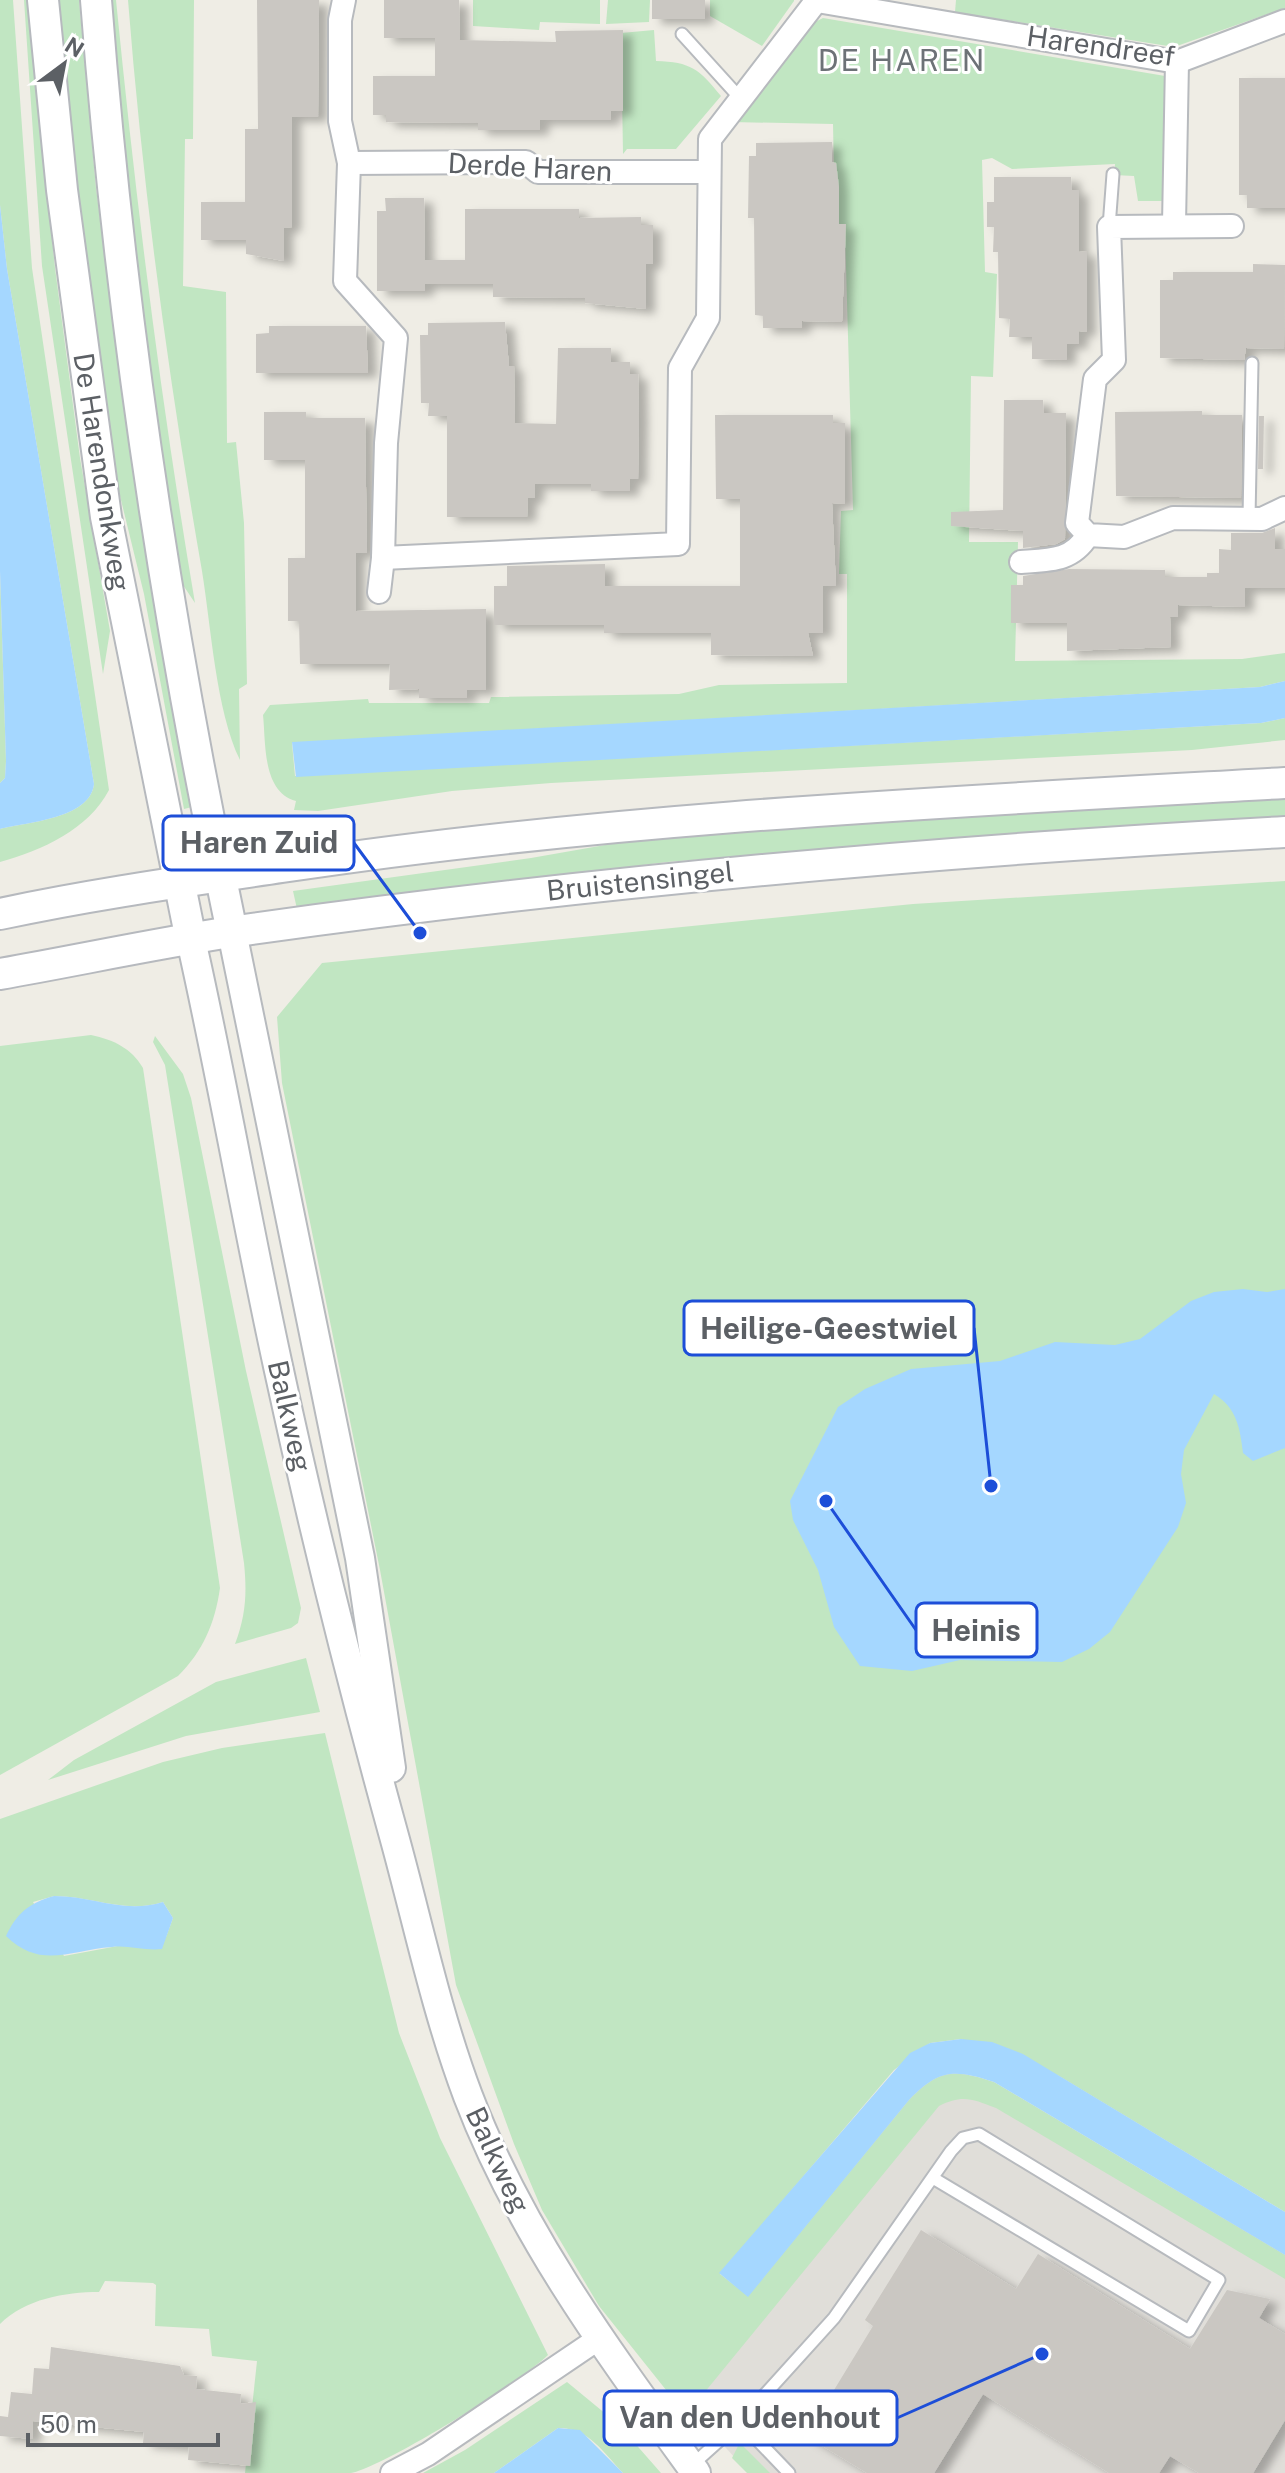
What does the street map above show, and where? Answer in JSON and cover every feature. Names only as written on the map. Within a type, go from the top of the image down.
[{"type":"main road","name":"De Harendonkweg","points":[[43,0],[62,190],[106,517],[191,940]]},
{"type":"main road","name":"De Harendonkweg","points":[[96,0],[111,191],[166,585],[232,932]]},
{"type":"main road","name":"Bruistensingel","points":[[0,914],[220,875],[662,821],[1285,783]]},
{"type":"main road","name":"Bruistensingel","points":[[0,974],[232,932],[659,878],[1096,842],[1285,832]]},
{"type":"street","points":[[344,0],[340,20],[340,121],[349,163],[345,281],[396,338],[386,443],[383,558],[379,592]]},
{"type":"street","name":"Harendreef","points":[[708,172],[710,139],[817,0],[1177,62],[1285,21]]},
{"type":"street","points":[[1174,224],[1177,62]]},
{"type":"street","name":"Derde Haren","points":[[349,163],[526,162],[538,172],[708,172]]},
{"type":"street","points":[[383,558],[488,550],[678,544],[680,368],[708,318],[708,172]]},
{"type":"street","points":[[1232,226],[1174,224],[1109,227],[1114,360],[1095,379],[1077,523],[1088,535],[1124,537],[1173,518],[1262,519],[1285,508]]},
{"type":"street","points":[[1021,562],[1064,559],[1079,549],[1088,535]]},
{"type":"street","name":"Balkweg","points":[[232,932],[360,1558],[408,1888]]},
{"type":"street","name":"Balkweg","points":[[191,940],[282,1383],[354,1691],[408,1888],[427,1972],[469,2098],[523,2215],[598,2339],[648,2404],[705,2468]]},
{"type":"street","points":[[392,2473],[428,2454],[598,2339]]},
{"type":"lane","points":[[682,34],[740,98]]},
{"type":"lane","points":[[1109,227],[1113,174]]},
{"type":"lane","points":[[1249,518],[1252,363]]},
{"type":"lane","points":[[705,2468],[740,2422],[834,2318],[933,2178],[963,2138],[979,2134],[1219,2280],[1189,2331],[933,2178]]},
{"type":"lane","points":[[740,2422],[789,2473]]},
{"type":"shaded area","points":[[917,2047],[1285,2250],[1285,2473],[749,2473],[665,2382]]},
{"type":"green space","points":[[0,0],[13,0],[32,268],[109,790],[77,827],[32,852],[0,862],[0,829],[70,812],[90,796],[94,784],[7,269],[0,205]]},
{"type":"green space","points":[[24,0],[28,0],[55,268],[80,458],[110,631],[103,674],[42,266]]},
{"type":"green space","points":[[56,0],[79,0],[96,188],[130,449],[192,807],[184,809],[144,594],[109,451],[74,190]]},
{"type":"green space","points":[[106,0],[116,0],[150,302],[195,603],[179,579],[158,447]]},
{"type":"green space","points":[[128,0],[194,0],[193,139],[185,139],[183,286],[226,292],[227,443],[236,442],[244,523],[247,684],[239,689],[240,760],[225,718],[215,668],[168,358],[149,215]]},
{"type":"green space","points":[[473,0],[600,0],[600,24],[540,22],[539,30],[473,26]]},
{"type":"green space","points":[[608,0],[650,0],[649,22],[606,24]]},
{"type":"green space","points":[[710,0],[794,1],[762,46],[710,16]]},
{"type":"green space","points":[[956,0],[1285,0],[1285,8],[1174,47],[955,12]]},
{"type":"green space","points":[[823,18],[1165,76],[1168,201],[1138,201],[1134,176],[1114,175],[1115,164],[1012,169],[992,158],[982,160],[985,272],[997,274],[993,377],[971,376],[969,542],[1018,542],[1015,661],[1242,659],[1285,653],[1285,681],[1260,687],[292,743],[295,776],[1261,723],[1285,718],[1285,740],[1192,750],[551,783],[452,791],[318,811],[294,810],[296,801],[277,788],[268,765],[263,715],[270,705],[368,699],[369,703],[489,703],[491,697],[679,694],[719,685],[847,683],[847,574],[839,574],[841,511],[853,510],[845,232],[835,225],[833,124],[732,122],[811,24]]},
{"type":"green space","points":[[654,30],[656,61],[686,65],[706,79],[721,96],[676,149],[627,149],[623,154],[621,33]]},
{"type":"green space","points":[[0,571],[6,761],[5,778],[0,783]]},
{"type":"green space","points":[[1285,795],[1285,819],[1102,827],[667,862],[297,909],[293,891],[531,858],[662,835]]},
{"type":"green space","points":[[1285,881],[1285,2212],[1059,2076],[961,2039],[930,2043],[894,2070],[720,2274],[748,2296],[909,2100],[929,2082],[948,2074],[957,2074],[994,2082],[1285,2255],[1285,2279],[996,2108],[974,2100],[954,2100],[939,2106],[686,2415],[599,2306],[542,2210],[514,2144],[456,1985],[380,1570],[282,1083],[277,1017],[322,963],[913,904]]},
{"type":"green space","points":[[91,1035],[121,1046],[143,1068],[220,1588],[206,1636],[178,1676],[0,1775],[0,1046]]},
{"type":"green space","points":[[155,1036],[183,1074],[191,1098],[246,1371],[301,1608],[298,1623],[291,1628],[235,1644],[245,1604],[244,1563],[165,1065],[153,1042]]},
{"type":"green space","points":[[306,1658],[320,1712],[186,1736],[48,1780],[74,1760],[216,1682]]},
{"type":"green space","points":[[325,1733],[399,2033],[440,2138],[548,2355],[452,2421],[392,2455],[351,2473],[245,2473],[257,2361],[212,2356],[209,2329],[155,2326],[156,2285],[153,2283],[105,2281],[99,2292],[73,2293],[33,2303],[0,2324],[0,1819],[163,1762],[222,1748]],"holes":[[[54,1896],[135,1906],[163,1902],[173,1918],[166,1937],[64,1956],[33,1902]]]},
{"type":"green space","points":[[567,2382],[618,2424],[661,2473],[623,2473],[587,2437],[558,2428],[494,2473],[423,2473],[465,2450]]},
{"type":"green space","points":[[739,2444],[770,2473],[747,2473],[732,2458]]},
{"type":"water","points":[[0,205],[7,269],[94,784],[90,796],[70,812],[0,829],[0,783],[5,778],[6,761],[0,571]]},
{"type":"water","points":[[1285,681],[1285,718],[1261,723],[296,777],[292,742],[1260,687]]},
{"type":"water","points":[[1243,1289],[1267,1292],[1285,1289],[1285,1448],[1253,1461],[1243,1453],[1239,1427],[1232,1412],[1214,1394],[1184,1450],[1181,1474],[1186,1503],[1178,1527],[1110,1632],[1089,1649],[1062,1662],[960,1660],[912,1671],[860,1666],[834,1627],[818,1570],[793,1520],[790,1501],[838,1407],[865,1389],[911,1369],[1000,1361],[1055,1342],[1115,1345],[1140,1339],[1191,1301],[1214,1292]]},
{"type":"water","points":[[54,1896],[135,1906],[163,1902],[173,1918],[162,1949],[118,1947],[44,1955],[19,1946],[6,1936],[25,1910]]},
{"type":"water","points":[[961,2039],[992,2042],[1023,2054],[1285,2212],[1285,2255],[994,2082],[968,2075],[948,2074],[929,2082],[909,2100],[748,2297],[719,2273],[910,2053],[930,2043]]},
{"type":"water","points":[[558,2428],[580,2430],[623,2473],[494,2473]]},
{"type":"building","points":[[257,0],[319,0],[318,117],[292,117],[292,227],[284,228],[284,261],[246,254],[246,240],[201,240],[201,202],[245,202],[245,129],[258,129]]},
{"type":"building","points":[[384,0],[459,0],[460,40],[556,42],[555,31],[623,30],[623,111],[611,111],[611,120],[540,120],[540,130],[478,130],[478,123],[386,122],[386,115],[373,115],[373,76],[435,76],[435,38],[384,38]]},
{"type":"building","points":[[652,0],[705,0],[705,19],[652,19]]},
{"type":"building","points":[[1239,78],[1285,78],[1285,208],[1247,208],[1247,195],[1239,195]]},
{"type":"building","points":[[832,142],[832,162],[836,163],[839,187],[839,224],[846,224],[842,322],[802,321],[802,328],[763,328],[763,316],[755,315],[754,218],[748,218],[749,156],[756,156],[756,143]]},
{"type":"building","points":[[994,177],[1071,177],[1072,190],[1079,190],[1079,252],[1087,251],[1087,332],[1079,331],[1079,344],[1067,344],[1067,360],[1032,359],[1032,337],[1009,337],[1010,319],[999,318],[998,252],[993,252],[994,227],[987,227],[987,202],[994,202]]},
{"type":"building","points":[[385,198],[424,198],[425,260],[465,260],[465,209],[579,209],[579,218],[641,217],[641,225],[653,225],[653,264],[646,264],[646,309],[585,303],[585,298],[493,297],[493,284],[425,284],[425,291],[377,291],[377,211],[386,211]]},
{"type":"building","points":[[1253,264],[1285,265],[1284,349],[1246,348],[1244,360],[1160,358],[1160,280],[1173,280],[1173,272],[1253,272]]},
{"type":"building","points":[[505,322],[509,366],[514,366],[515,423],[556,424],[558,348],[611,348],[611,362],[630,362],[630,374],[638,374],[639,417],[638,479],[630,479],[630,491],[591,491],[591,484],[535,484],[535,498],[528,498],[527,517],[447,517],[447,416],[428,416],[429,403],[421,403],[420,335],[428,335],[428,323]]},
{"type":"building","points":[[269,326],[366,326],[368,373],[256,373],[256,334],[269,333]]},
{"type":"building","points":[[1004,400],[1043,400],[1044,413],[1066,413],[1065,539],[1056,544],[1023,548],[1023,531],[951,526],[951,512],[1003,510]]},
{"type":"building","points":[[1202,411],[1202,415],[1242,415],[1241,498],[1116,496],[1115,412]]},
{"type":"building","points":[[264,412],[306,412],[306,418],[365,418],[367,553],[356,553],[356,611],[486,609],[486,690],[467,690],[467,698],[419,698],[419,689],[389,690],[390,664],[300,664],[299,621],[288,621],[288,558],[305,558],[305,460],[264,460]]},
{"type":"building","points":[[715,415],[833,415],[833,423],[845,423],[845,504],[832,503],[836,586],[823,586],[823,633],[808,633],[813,656],[711,655],[711,633],[604,633],[604,625],[494,625],[494,586],[507,586],[507,566],[605,564],[605,586],[740,586],[740,499],[716,499]]},
{"type":"building","points":[[1259,416],[1264,416],[1263,469],[1258,469]]},
{"type":"building","points":[[1275,528],[1275,549],[1285,549],[1285,588],[1245,588],[1245,607],[1178,605],[1178,617],[1170,617],[1171,647],[1067,651],[1067,623],[1011,623],[1011,585],[1023,585],[1023,576],[1069,569],[1165,570],[1165,577],[1207,577],[1207,573],[1219,573],[1219,549],[1231,550],[1231,533],[1262,533]]},
{"type":"building","points":[[921,2230],[1016,2289],[1038,2254],[1190,2349],[1227,2290],[1270,2299],[1259,2318],[1285,2334],[1285,2420],[1253,2473],[1199,2473],[1170,2456],[1159,2473],[1109,2473],[983,2394],[934,2473],[867,2473],[806,2436],[873,2326],[865,2320]]},
{"type":"building","points":[[51,2347],[180,2366],[184,2375],[197,2376],[196,2389],[241,2394],[240,2404],[256,2402],[250,2466],[188,2460],[189,2447],[143,2443],[144,2432],[33,2421],[32,2439],[0,2436],[0,2416],[8,2417],[11,2392],[32,2394],[34,2368],[49,2369]]},
{"type":"place","name":"Haren Zuid","points":[[420,933]]},
{"type":"place","name":"Heilige-Geestwiel","points":[[991,1486]]},
{"type":"place","name":"Heinis","points":[[826,1501]]},
{"type":"place","name":"Van den Udenhout","points":[[1042,2354]]},
{"type":"district","name":"DE HAREN","points":[[902,61]]}]
